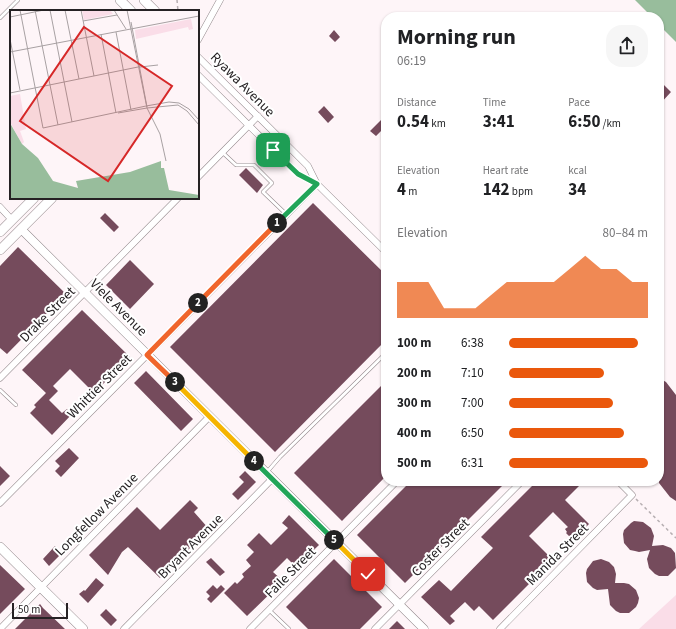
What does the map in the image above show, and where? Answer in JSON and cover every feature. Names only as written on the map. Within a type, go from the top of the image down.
[{"type":"main road","points":[[120,0],[130,10]]},
{"type":"main road","points":[[144,0],[154,10]]},
{"type":"main road","points":[[0,232],[33,199]]},
{"type":"main road","points":[[0,250],[51,199]]},
{"type":"main road","name":"Viele Avenue","points":[[12,220],[21,229]]},
{"type":"main road","points":[[0,546],[83,629]]},
{"type":"street","points":[[199,38],[220,0]]},
{"type":"street","name":"Ryawa Avenue","points":[[199,57],[308,166],[317,184]]},
{"type":"street","name":"Ryawa Avenue","points":[[199,76],[298,174],[317,184],[381,247]]},
{"type":"street","points":[[199,176],[258,116]]},
{"type":"street","name":"Whittier Street","points":[[0,503],[317,184]]},
{"type":"street","name":"Drake Street","points":[[0,378],[177,199]]},
{"type":"street","name":"Viele Avenue","points":[[0,207],[12,220]]},
{"type":"street","name":"Viele Avenue","points":[[21,229],[424,629]]},
{"type":"street","name":"Longfellow Avenue","points":[[0,629],[210,416]]},
{"type":"street","name":"Bryant Avenue","points":[[124,629],[269,476]]},
{"type":"street","name":"Faile Street","points":[[250,629],[392,486]]},
{"type":"street","name":"Coster Street","points":[[375,629],[517,486]]},
{"type":"street","points":[[623,486],[632,495]]},
{"type":"street","name":"Manida Street","points":[[500,629],[632,495]]},
{"type":"lane","points":[[0,18],[18,0]]},
{"type":"lane","points":[[222,152],[236,165],[254,165],[272,183],[263,192],[286,214]]},
{"type":"lane","name":"Bryant Avenue","points":[[269,476],[280,458],[381,358]]},
{"type":"lane","points":[[0,390],[16,405]]},
{"type":"lane","points":[[269,610],[289,629]]},
{"type":"path","points":[[632,495],[676,538]]},
{"type":"shaded area","points":[[635,0],[676,0],[676,42],[664,30],[664,12],[647,12]]},
{"type":"shaded area","points":[[676,595],[676,629],[639,629]]},
{"type":"building","points":[[334,30],[340,37],[335,42],[329,36]]},
{"type":"building","points":[[664,85],[671,92],[664,100]]},
{"type":"building","points":[[324,106],[334,117],[328,123],[318,112]]},
{"type":"building","points":[[381,120],[381,131],[376,136],[370,131]]},
{"type":"building","points":[[246,168],[263,185],[257,193],[239,175]]},
{"type":"building","points":[[313,203],[381,270],[381,345],[275,452],[170,347]]},
{"type":"building","points":[[105,213],[119,227],[114,232],[100,218]]},
{"type":"building","points":[[18,247],[66,294],[7,354],[0,348],[0,266]]},
{"type":"building","points":[[130,260],[154,284],[130,309],[106,285]]},
{"type":"building","points":[[82,310],[130,357],[94,393],[70,369],[53,386],[58,391],[49,400],[62,413],[67,409],[72,414],[52,435],[30,413],[36,407],[34,405],[46,393],[22,370]]},
{"type":"building","points":[[146,371],[193,419],[181,431],[134,383]]},
{"type":"building","points":[[664,381],[676,395],[676,501],[670,497],[661,486],[664,486]]},
{"type":"building","points":[[381,386],[381,481],[342,521],[294,473]]},
{"type":"building","points":[[69,448],[79,458],[61,477],[55,471],[60,466],[55,461]]},
{"type":"building","points":[[0,466],[10,476],[0,486]]},
{"type":"building","points":[[245,471],[256,482],[238,500],[232,494],[244,482],[239,477]]},
{"type":"building","points":[[406,486],[502,486],[405,583],[357,535]]},
{"type":"building","points":[[532,486],[579,486],[565,500],[589,524],[573,540],[566,533],[567,532],[565,529],[568,527],[553,512],[529,536],[553,560],[493,620],[479,606],[474,611],[465,602],[450,616],[455,621],[450,625],[421,597],[439,580],[451,591],[493,548],[481,537]]},
{"type":"building","points":[[190,500],[198,508],[194,512],[209,529],[160,578],[128,547],[122,552],[108,575],[89,555],[137,507],[160,530]]},
{"type":"building","points":[[289,515],[319,545],[296,567],[287,558],[273,572],[283,581],[247,616],[224,593],[235,582],[237,584],[244,577],[242,574],[251,566],[246,560],[254,552],[247,545],[259,533],[271,545],[288,528],[282,523]]},
{"type":"building","points":[[634,521],[643,522],[651,528],[654,536],[652,546],[663,545],[671,548],[675,553],[676,568],[668,576],[659,576],[649,568],[647,559],[650,550],[639,552],[630,550],[624,543],[624,530]]},
{"type":"building","points":[[55,546],[62,553],[49,566],[43,559]]},
{"type":"building","points":[[211,558],[225,572],[220,576],[206,562]]},
{"type":"building","points":[[334,559],[382,607],[360,629],[308,629],[286,607]]},
{"type":"building","points":[[601,559],[609,562],[614,567],[616,574],[615,583],[629,584],[636,590],[639,598],[638,603],[629,613],[620,613],[610,605],[608,589],[597,590],[587,582],[587,569],[593,561]]},
{"type":"building","points":[[0,565],[25,589],[0,614]]},
{"type":"building","points":[[96,578],[104,585],[88,603],[79,594],[84,590],[85,591]]},
{"type":"building","points":[[213,585],[217,589],[221,585],[225,589],[211,603],[207,599],[210,596],[206,592]]},
{"type":"building","points":[[40,604],[65,629],[15,629]]},
{"type":"building","points":[[106,609],[117,620],[111,626],[100,615]]},
{"type":"building","points":[[397,621],[405,629],[389,629]]},
{"type":"route","points":[[273,150],[298,174],[317,184],[147,355],[368,574]]}]
